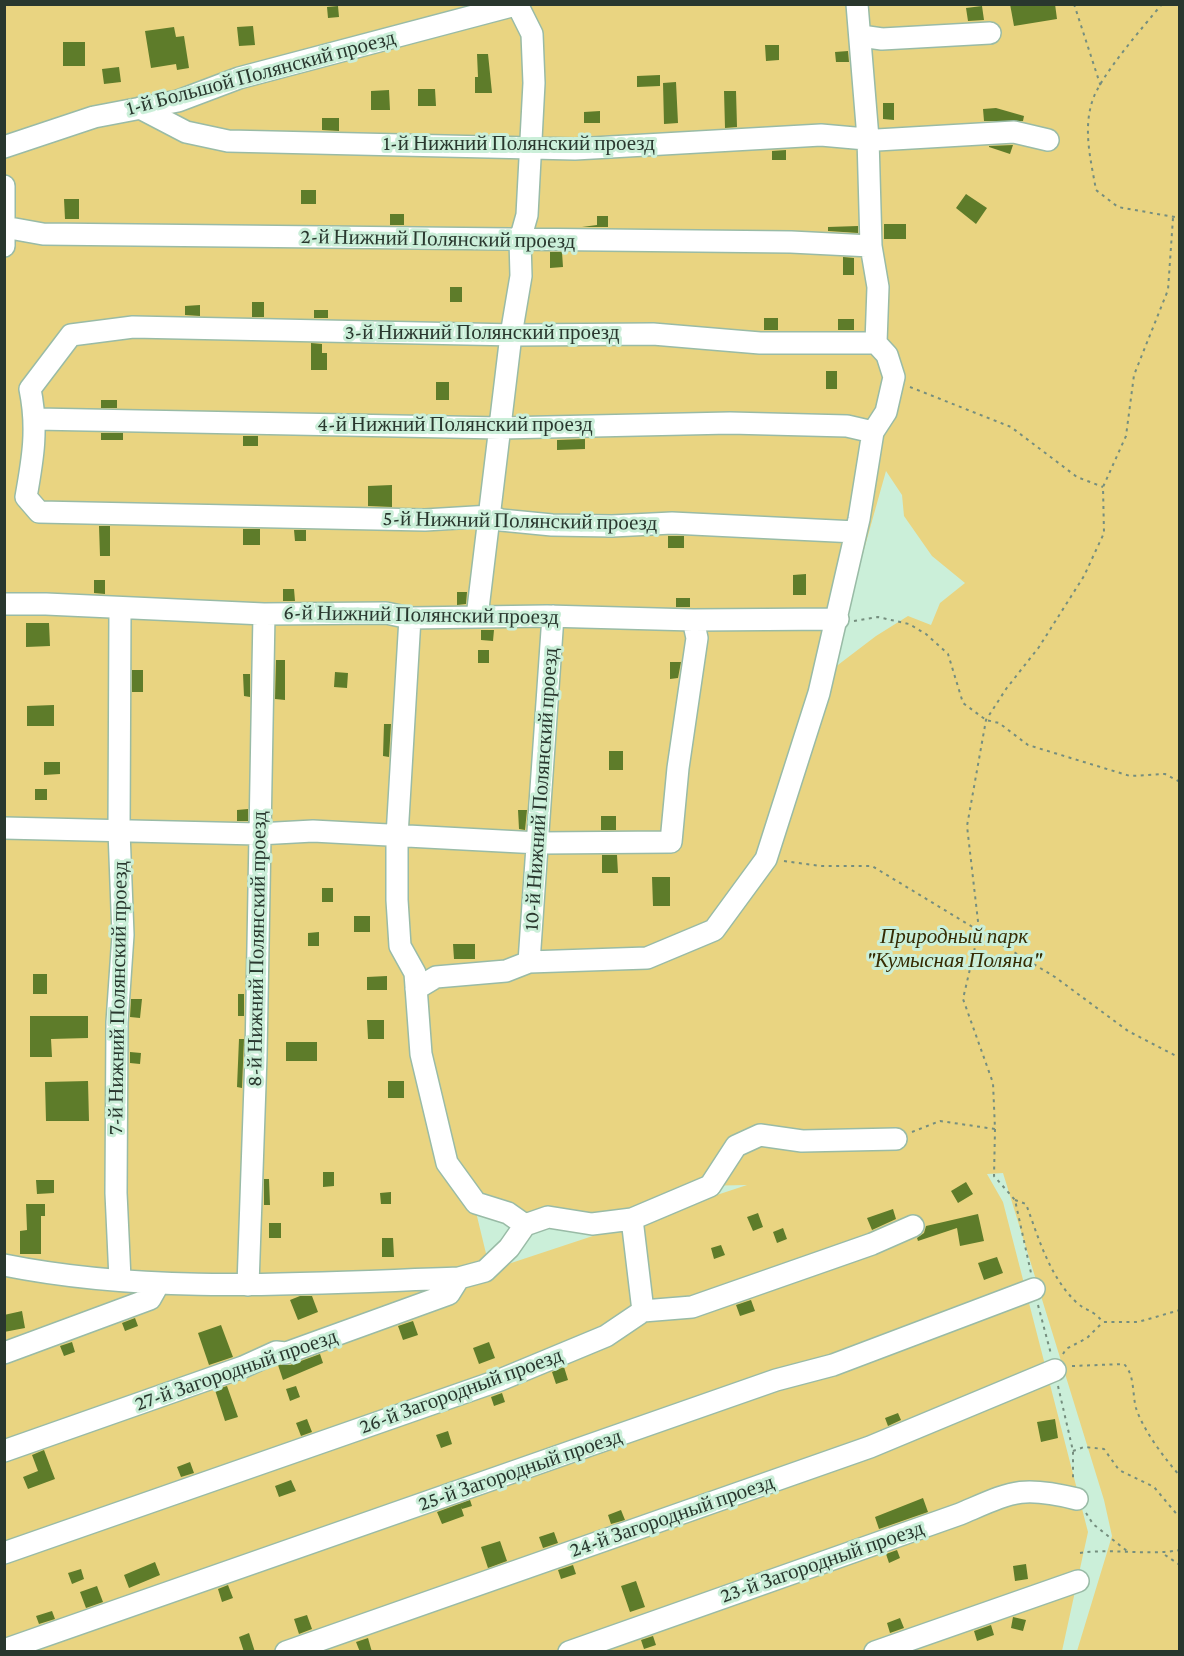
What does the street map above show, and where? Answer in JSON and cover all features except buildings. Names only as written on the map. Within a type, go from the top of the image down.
[{"type":"street","points":[[416,989],[436,977],[506,971],[529,962],[647,958],[714,930],[766,859],[819,693],[838,619],[856,532],[873,432],[886,412],[894,377],[882,349],[878,287],[871,246],[868,138],[857,4]]},
{"type":"street","points":[[477,617],[482,560],[491,516],[511,335],[521,276],[520,240],[527,215],[534,83],[532,34],[518,5]]},
{"type":"street","name":"1-й Большой Полянский проезд","points":[[4,147],[94,117],[178,101],[238,78],[518,5]]},
{"type":"street","points":[[861,36],[882,39],[990,33]]},
{"type":"street","name":"1-й Нижний Полянский проезд","points":[[140,108],[186,132],[228,141],[575,149],[821,135],[877,140],[1014,132],[1048,140]]},
{"type":"street","points":[[4,186],[5,234]]},
{"type":"street","name":"2-й Нижний Полянский проезд","points":[[5,234],[790,242],[871,246]]},
{"type":"street","name":"3-й Нижний Полянский проезд","points":[[36,419],[30,389],[71,335],[133,327],[511,335],[653,334],[760,343],[882,349]]},
{"type":"street","name":"4-й Нижний Полянский проезд","points":[[36,419],[501,428],[730,423],[847,426],[873,432]]},
{"type":"street","name":"5-й Нижний Полянский проезд","points":[[36,419],[33,460],[26,497],[39,512],[425,520],[491,516],[501,520],[552,525],[612,526],[672,522],[856,532]]},
{"type":"street","name":"6-й Нижний Полянский проезд","points":[[4,604],[264,614],[386,613],[410,618],[553,616],[693,620],[838,619]]},
{"type":"street","name":"7-й Нижний Полянский проезд","points":[[120,609],[119,831],[123,935],[117,1022],[116,1193],[120,1279]]},
{"type":"street","name":"8-й Нижний Полянский проезд","points":[[248,1285],[258,1010],[258,834],[264,614]]},
{"type":"street","name":"10-й Нижний Полянский проезд","points":[[529,962],[553,616]]},
{"type":"street","points":[[410,618],[398,836],[400,946],[415,973],[421,1054],[447,1163],[476,1203],[508,1213],[525,1225]]},
{"type":"street","points":[[4,828],[258,834],[313,831],[538,843],[670,843],[678,768],[697,638],[693,620]]},
{"type":"street","points":[[4,1265],[58,1276],[248,1285],[459,1278],[485,1271],[509,1248],[525,1225],[548,1217],[592,1224],[632,1219],[710,1186],[736,1146],[760,1135],[802,1141],[896,1139]]},
{"type":"street","points":[[632,1219],[643,1311]]},
{"type":"street","name":"26-й Загородный проезд","points":[[4,1553],[500,1380],[606,1336],[643,1311],[692,1306],[860,1248],[913,1226]]},
{"type":"street","name":"27-й Загородный проезд","points":[[4,1451],[243,1367],[276,1352],[286,1353],[449,1294],[459,1278]]},
{"type":"street","points":[[4,1353],[150,1299],[159,1282]]},
{"type":"street","name":"25-й Загородный проезд","points":[[4,1650],[776,1380],[833,1365],[1034,1289]]},
{"type":"street","name":"24-й Загородный проезд","points":[[286,1652],[870,1447],[1055,1370]]},
{"type":"street","name":"23-й Загородный проезд","points":[[569,1652],[960,1514],[1015,1491],[1030,1490],[1077,1499]]},
{"type":"street","points":[[875,1652],[1078,1581]]},
{"type":"path","points":[[1074,4],[1101,87]]},
{"type":"path","points":[[1162,4],[1130,43],[1092,101],[1088,137],[1096,190],[1118,207],[1179,218]]},
{"type":"path","points":[[1103,1322],[1094,1311],[1078,1305],[1051,1271],[1026,1204],[1015,1200],[994,1176],[993,1083],[963,999],[979,930],[967,826],[986,720],[1006,688],[1039,647],[1084,576],[1104,533],[1103,487],[1126,436],[1134,375],[1168,290],[1173,218]]},
{"type":"path","points":[[894,377],[918,391],[1011,427],[1077,477],[1103,487]]},
{"type":"path","points":[[838,619],[860,622],[878,617],[909,624],[926,634],[948,654],[963,703],[986,720],[999,723],[1028,745],[1130,776],[1165,774],[1179,782]]},
{"type":"path","points":[[766,859],[821,866],[872,866],[1055,977],[1128,1031],[1179,1058]]},
{"type":"path","points":[[896,1139],[940,1121],[995,1129]]},
{"type":"path","points":[[1015,1200],[1073,1451],[1073,1485],[1077,1499],[1093,1524],[1127,1551]]},
{"type":"path","points":[[1055,1370],[1066,1349],[1088,1338],[1103,1322],[1138,1322],[1179,1310]]},
{"type":"path","points":[[1055,1370],[1076,1365],[1124,1364],[1130,1370],[1137,1410],[1164,1458],[1179,1476]]},
{"type":"path","points":[[1073,1451],[1084,1447],[1104,1449],[1119,1470],[1154,1487],[1179,1518]]},
{"type":"path","points":[[1080,1553],[1103,1550],[1164,1554],[1179,1550]]},
{"type":"path","points":[[1164,1554],[1179,1565]]},
{"type":"green space","name":"Природный парк \"Кумысная Поляна\"","points":[[5,5],[1179,5],[1179,1651],[1077,1651],[1112,1536],[1104,1500],[1003,1173],[987,1174],[1003,1202],[1088,1532],[1062,1651],[5,1652]],"holes":[[[886,471],[902,495],[904,516],[932,556],[965,583],[940,603],[931,625],[908,616],[876,636],[830,671]],[[468,1179],[477,1193],[543,1229],[584,1223],[699,1186],[747,1185],[490,1270]]]}]
